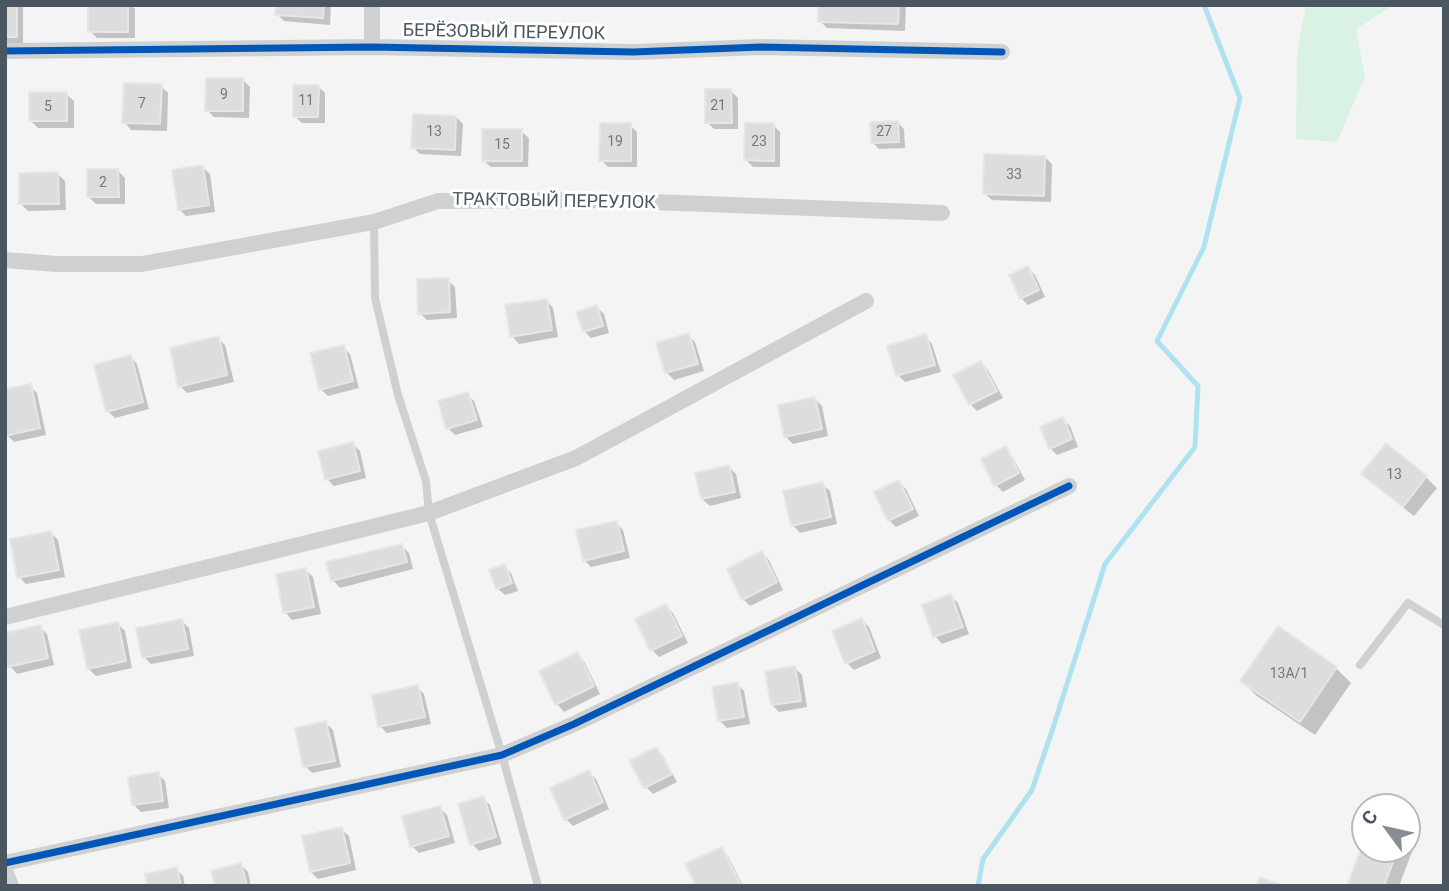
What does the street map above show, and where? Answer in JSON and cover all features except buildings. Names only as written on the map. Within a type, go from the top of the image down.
[{"type":"street","points":[[372,5],[372,47]]},
{"type":"street","name":"БЕРЁЗОВЫЙ ПЕРЕУЛОК","points":[[5,51],[372,47],[633,52],[761,47],[1002,52]]},
{"type":"street","name":"ТРАКТОВЫЙ ПЕРЕУЛОК","points":[[5,260],[57,264],[142,264],[374,222],[438,201],[600,200],[942,213]]},
{"type":"street","points":[[5,617],[429,513],[576,458],[866,301]]},
{"type":"street","points":[[5,863],[502,755],[574,724],[1069,486]]},
{"type":"street","points":[[5,871],[11,886]]},
{"type":"lane","points":[[374,222],[375,298],[398,395],[426,481],[429,513],[502,755],[538,886]]},
{"type":"lane","points":[[1360,665],[1408,604],[1444,625]]},
{"type":"green space","points":[[1306,5],[1393,5],[1356,29],[1365,77],[1337,142],[1296,139],[1297,54]]},
{"type":"waterway","points":[[978,886],[983,859],[1032,790],[1105,564],[1195,447],[1198,386],[1157,341],[1204,247],[1240,98],[1204,5]]},
{"type":"cycle path","points":[[5,51],[372,47],[633,52],[761,47],[1002,52]]},
{"type":"cycle path","points":[[5,863],[502,755],[574,724],[1069,486]]}]
